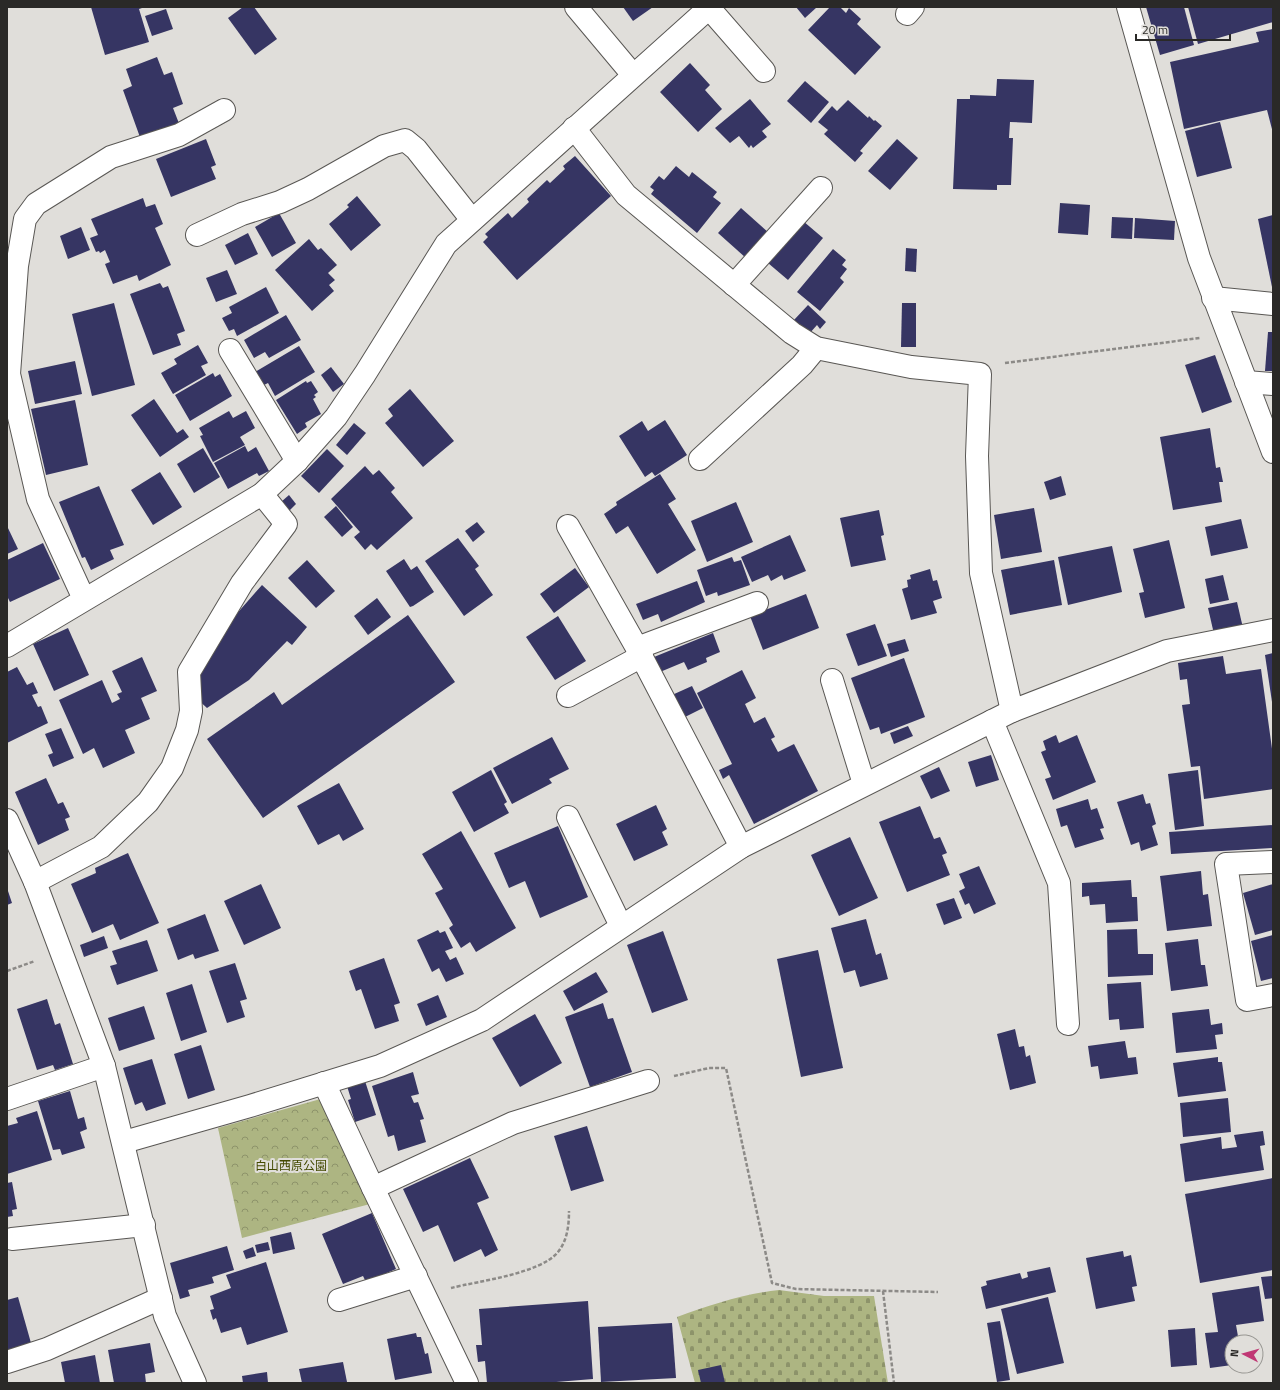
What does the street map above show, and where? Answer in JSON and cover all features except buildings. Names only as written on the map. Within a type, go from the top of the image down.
[{"type":"street","points":[[576,7],[633,75]]},
{"type":"street","points":[[1128,7],[1199,258],[1273,452]]},
{"type":"street","points":[[7,646],[262,494],[297,461],[340,411],[446,244],[633,75],[710,8],[764,71]]},
{"type":"street","points":[[84,599],[38,499],[10,374],[17,266],[25,219],[36,204],[111,157],[179,136],[224,110]]},
{"type":"street","points":[[574,128],[626,195],[792,333],[816,348],[911,367],[980,374],[977,456],[981,573],[1012,711]]},
{"type":"street","points":[[197,235],[242,214],[280,202],[308,189],[384,146],[405,140],[416,149],[472,220]]},
{"type":"street","points":[[734,284],[821,188]]},
{"type":"street","points":[[1213,298],[1273,304]]},
{"type":"street","points":[[700,459],[802,365],[816,348]]},
{"type":"street","points":[[230,350],[297,461]]},
{"type":"street","points":[[1246,382],[1273,384]]},
{"type":"street","points":[[35,882],[101,847],[148,802],[172,768],[187,730],[192,710],[189,672],[242,583],[286,524],[262,494]]},
{"type":"street","points":[[568,526],[640,652],[741,847]]},
{"type":"street","points":[[568,696],[640,652],[757,603]]},
{"type":"street","points":[[124,1142],[380,1066],[482,1020],[741,847],[1012,711],[1167,651],[1273,630]]},
{"type":"street","points":[[832,680],[864,784]]},
{"type":"street","points":[[992,721],[1059,883],[1068,1024]]},
{"type":"street","points":[[568,817],[621,926]]},
{"type":"street","points":[[7,820],[35,882],[104,1066],[124,1142],[165,1316],[195,1383]]},
{"type":"street","points":[[1273,862],[1226,864],[1247,1000],[1273,995]]},
{"type":"street","points":[[7,1099],[104,1066]]},
{"type":"street","points":[[373,1188],[513,1123],[648,1081]]},
{"type":"street","points":[[324,1083],[373,1188],[468,1383]]},
{"type":"street","points":[[12,1239],[144,1225]]},
{"type":"street","points":[[339,1300],[421,1285]]},
{"type":"street","points":[[7,1362],[47,1349],[161,1298]]},
{"type":"path","points":[[980,374],[990,365],[1227,334]]},
{"type":"path","points":[[648,1081],[709,1068],[726,1068],[772,1284],[796,1289],[938,1292]]},
{"type":"path","points":[[421,1285],[535,1268],[558,1252],[568,1230],[569,1212]]},
{"type":"path","points":[[883,1290],[894,1383]]},
{"type":"green space","name":"白山西原公園","points":[[324,1098],[370,1204],[242,1238],[218,1128]]},
{"type":"green space","points":[[779,1290],[824,1296],[874,1296],[888,1383],[695,1383],[677,1317],[740,1297]]}]
